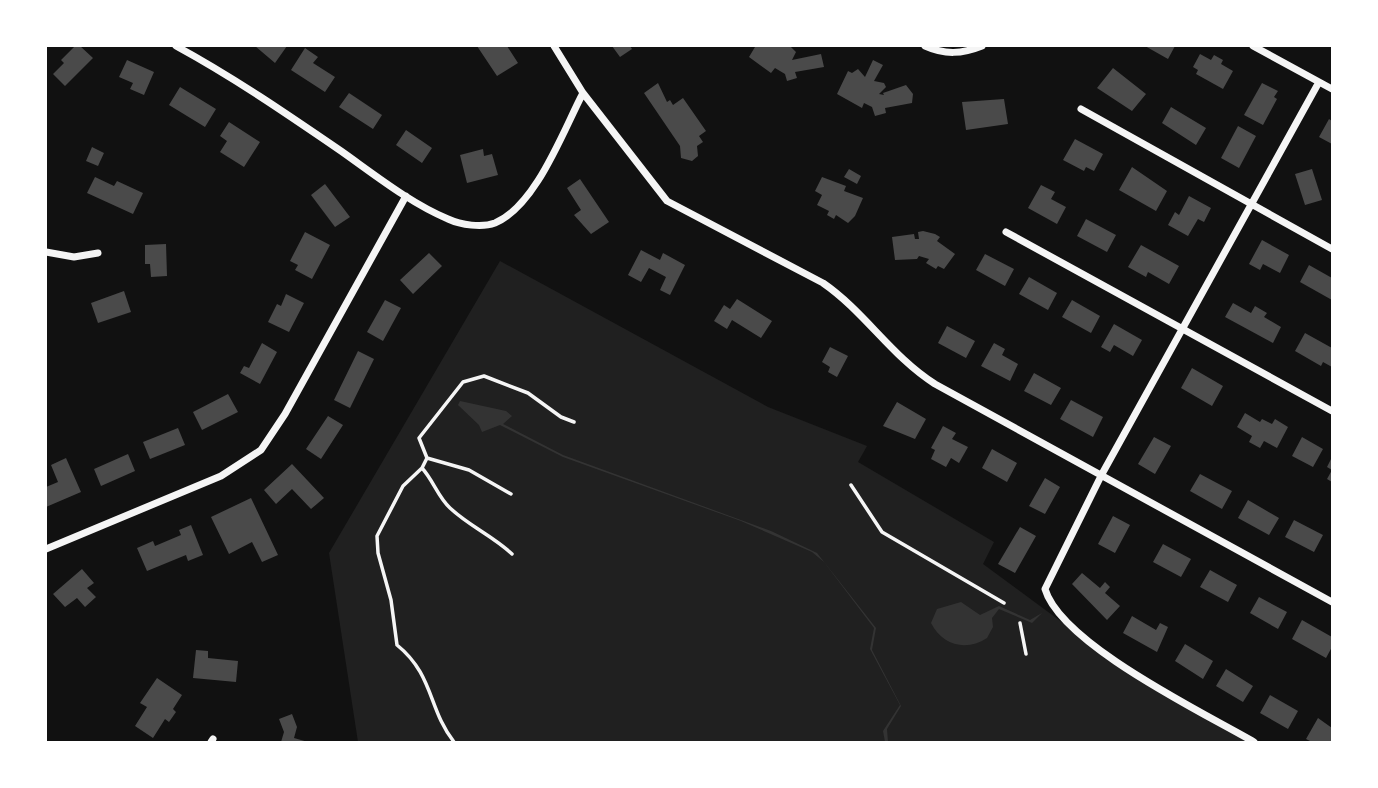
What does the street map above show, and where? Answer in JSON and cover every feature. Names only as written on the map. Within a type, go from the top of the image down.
[{"type":"street","points":[[176,46],[262,97],[406,197],[450,220],[473,225],[493,224],[511,214],[527,197],[583,93]]},
{"type":"street","points":[[554,46],[583,93],[667,201],[823,283],[843,297],[893,353],[913,370],[1332,602]]},
{"type":"street","points":[[925,46],[939,52],[956,53],[982,46]]},
{"type":"street","points":[[1253,46],[1332,89]]},
{"type":"street","points":[[1254,743],[1109,657],[1054,610],[1045,589],[1048,577],[1101,474],[1319,82]]},
{"type":"street","points":[[1081,109],[1332,249]]},
{"type":"street","points":[[46,549],[221,476],[261,450],[285,414],[406,197]]},
{"type":"street","points":[[1006,232],[1332,411]]},
{"type":"street","points":[[46,252],[74,257],[98,253]]},
{"type":"lane","points":[[454,743],[444,729],[430,688],[415,660],[397,645],[391,600],[378,553],[377,536],[403,486],[422,468],[427,458],[419,438],[463,382],[484,376],[528,393],[561,417],[574,422]]},
{"type":"lane","points":[[427,458],[469,470],[511,494]]},
{"type":"lane","points":[[422,468],[448,507],[470,525],[494,537],[512,554]]},
{"type":"lane","points":[[851,485],[882,532],[1004,603]]},
{"type":"lane","points":[[1020,623],[1026,654]]},
{"type":"shaded area","points":[[500,261],[768,407],[867,446],[858,462],[994,542],[983,564],[1109,657],[1254,742],[358,742],[329,553]]},
{"type":"shaded area","points":[[460,401],[506,411],[512,416],[503,424],[563,455],[771,531],[817,553],[876,628],[872,650],[901,706],[887,729],[888,742],[885,742],[883,731],[900,705],[870,649],[874,628],[824,562],[812,552],[741,521],[563,457],[500,425],[482,432],[479,425],[458,405]]},
{"type":"shaded area","points":[[961,602],[980,615],[999,606],[1030,620],[1042,613],[1032,623],[999,609],[992,618],[993,627],[987,638],[971,645],[955,644],[941,637],[931,623],[937,609]]},
{"type":"building","points":[[75,46],[80,46],[93,58],[65,86],[53,74],[64,63],[61,60]]},
{"type":"building","points":[[255,46],[287,46],[275,63]]},
{"type":"building","points":[[477,46],[507,46],[518,63],[497,76]]},
{"type":"building","points":[[612,46],[630,46],[632,49],[620,57]]},
{"type":"building","points":[[752,46],[790,46],[796,52],[792,60],[821,54],[824,67],[795,72],[797,78],[787,81],[785,74],[775,68],[771,73],[749,57],[755,47]]},
{"type":"building","points":[[1145,46],[1175,46],[1168,59]]},
{"type":"building","points":[[305,48],[318,57],[313,63],[335,77],[325,92],[291,70]]},
{"type":"building","points":[[1200,54],[1211,60],[1214,55],[1223,60],[1221,64],[1233,71],[1223,89],[1196,74],[1198,70],[1193,67]]},
{"type":"building","points":[[127,60],[154,72],[144,95],[130,89],[133,83],[119,77]]},
{"type":"building","points":[[873,60],[883,65],[874,81],[884,83],[886,87],[879,94],[884,95],[883,93],[906,85],[913,94],[912,103],[885,108],[886,113],[875,116],[872,107],[864,103],[862,108],[837,94],[848,71],[852,73],[858,69],[865,77]]},
{"type":"building","points":[[1113,68],[1146,94],[1132,111],[1097,88]]},
{"type":"building","points":[[658,83],[667,102],[670,100],[673,105],[683,98],[706,131],[699,136],[703,142],[697,146],[698,156],[692,161],[681,158],[680,146],[644,93]]},
{"type":"building","points":[[1262,83],[1278,91],[1274,97],[1277,99],[1263,125],[1244,115]]},
{"type":"building","points":[[180,87],[216,109],[205,127],[169,105]]},
{"type":"building","points":[[349,93],[382,115],[373,129],[339,107]]},
{"type":"building","points":[[1004,99],[1008,124],[966,130],[962,102]]},
{"type":"building","points":[[1171,107],[1206,128],[1196,145],[1162,123]]},
{"type":"building","points":[[1329,119],[1332,121],[1332,144],[1319,137]]},
{"type":"building","points":[[229,122],[260,142],[244,167],[220,152],[227,141],[220,136]]},
{"type":"building","points":[[1238,126],[1256,136],[1239,168],[1221,158]]},
{"type":"building","points":[[406,130],[432,148],[422,163],[396,145]]},
{"type":"building","points":[[1075,139],[1103,154],[1094,171],[1086,167],[1084,171],[1063,160]]},
{"type":"building","points":[[92,147],[104,153],[98,166],[86,161]]},
{"type":"building","points":[[483,149],[484,156],[492,154],[498,175],[467,183],[460,155]]},
{"type":"building","points":[[1132,167],[1167,191],[1156,211],[1119,190]]},
{"type":"building","points":[[849,169],[861,176],[857,184],[844,177]]},
{"type":"building","points":[[1312,169],[1322,200],[1305,205],[1295,174]]},
{"type":"building","points":[[95,177],[114,186],[117,181],[143,193],[133,214],[87,193]]},
{"type":"building","points":[[822,177],[846,186],[844,191],[863,198],[855,216],[848,223],[836,215],[834,219],[827,215],[829,211],[817,205],[822,195],[815,191]]},
{"type":"building","points":[[580,179],[609,222],[591,234],[574,215],[581,210],[567,188]]},
{"type":"building","points":[[325,184],[350,217],[335,227],[311,195]]},
{"type":"building","points":[[1041,185],[1055,192],[1051,199],[1066,207],[1057,224],[1028,208]]},
{"type":"building","points":[[1189,196],[1211,208],[1204,222],[1198,219],[1188,236],[1168,225],[1175,212],[1179,215]]},
{"type":"building","points":[[1086,219],[1116,235],[1107,252],[1077,236]]},
{"type":"building","points":[[305,232],[330,245],[312,279],[295,270],[298,265],[290,261]]},
{"type":"building","points":[[918,232],[940,237],[937,241],[955,254],[944,269],[938,266],[936,269],[926,263],[929,259],[919,256],[917,259],[895,260],[892,237],[914,234],[915,239],[919,239]]},
{"type":"building","points":[[1262,240],[1289,255],[1280,273],[1263,264],[1260,270],[1249,264]]},
{"type":"building","points":[[166,244],[167,276],[151,277],[150,264],[145,264],[145,245]]},
{"type":"building","points":[[1141,245],[1179,266],[1169,284],[1148,272],[1146,277],[1128,267]]},
{"type":"building","points":[[641,250],[660,260],[663,253],[685,265],[670,295],[660,290],[666,277],[649,268],[641,282],[628,275]]},
{"type":"building","points":[[429,253],[442,266],[413,294],[400,280]]},
{"type":"building","points":[[985,254],[1014,269],[1005,286],[976,270]]},
{"type":"building","points":[[1309,265],[1332,278],[1332,300],[1300,282]]},
{"type":"building","points":[[1029,277],[1057,293],[1048,310],[1019,294]]},
{"type":"building","points":[[124,291],[131,312],[98,323],[91,303]]},
{"type":"building","points":[[286,294],[304,303],[289,332],[268,322],[277,304],[281,306]]},
{"type":"building","points":[[737,299],[772,321],[761,338],[732,320],[727,329],[714,321],[724,305],[730,309]]},
{"type":"building","points":[[385,300],[401,308],[383,341],[367,332]]},
{"type":"building","points":[[1072,300],[1100,316],[1091,333],[1062,317]]},
{"type":"building","points":[[1233,303],[1251,313],[1255,306],[1267,313],[1264,317],[1281,327],[1273,343],[1225,317]]},
{"type":"building","points":[[1114,324],[1142,340],[1133,356],[1114,345],[1110,352],[1101,347]]},
{"type":"building","points":[[947,326],[975,341],[966,358],[938,343]]},
{"type":"building","points":[[1305,333],[1332,348],[1332,367],[1323,362],[1321,366],[1295,351]]},
{"type":"building","points":[[262,343],[277,352],[260,384],[240,373],[244,366],[249,368]]},
{"type":"building","points":[[994,343],[1005,349],[1002,355],[1018,364],[1010,381],[981,366]]},
{"type":"building","points":[[830,347],[848,356],[837,377],[828,372],[830,367],[822,362]]},
{"type":"building","points":[[358,351],[374,359],[350,408],[334,400]]},
{"type":"building","points":[[1192,368],[1223,386],[1212,406],[1181,388]]},
{"type":"building","points":[[1034,373],[1061,388],[1051,405],[1024,391]]},
{"type":"building","points":[[228,394],[238,412],[202,430],[193,412]]},
{"type":"building","points":[[1071,400],[1103,417],[1093,437],[1060,419]]},
{"type":"building","points":[[897,402],[926,419],[915,439],[883,426]]},
{"type":"building","points":[[1245,413],[1260,422],[1262,419],[1272,424],[1275,419],[1288,427],[1277,448],[1264,441],[1260,448],[1249,442],[1252,436],[1237,427]]},
{"type":"building","points":[[328,416],[343,425],[321,459],[306,449]]},
{"type":"building","points":[[943,426],[956,433],[952,439],[968,447],[959,463],[951,458],[946,467],[931,459],[935,450],[931,448]]},
{"type":"building","points":[[178,428],[185,445],[150,459],[143,442]]},
{"type":"building","points":[[1154,437],[1171,446],[1155,474],[1138,464]]},
{"type":"building","points":[[1302,437],[1323,449],[1313,467],[1292,456]]},
{"type":"building","points":[[992,449],[1017,463],[1007,482],[982,468]]},
{"type":"building","points":[[128,454],[135,471],[101,486],[94,469]]},
{"type":"building","points":[[1332,457],[1332,470],[1327,467]]},
{"type":"building","points":[[66,458],[81,492],[46,507],[46,487],[58,482],[51,465]]},
{"type":"building","points":[[292,464],[324,498],[311,509],[292,489],[276,504],[264,490]]},
{"type":"building","points":[[1200,474],[1232,491],[1222,509],[1190,491]]},
{"type":"building","points":[[1045,478],[1060,487],[1045,514],[1029,506]]},
{"type":"building","points":[[251,498],[278,555],[262,562],[252,542],[229,554],[211,517]]},
{"type":"building","points":[[1248,500],[1279,518],[1269,535],[1238,518]]},
{"type":"building","points":[[1113,516],[1130,525],[1115,553],[1098,544]]},
{"type":"building","points":[[1294,520],[1323,535],[1314,552],[1285,537]]},
{"type":"building","points":[[191,525],[203,555],[188,561],[186,555],[147,571],[137,548],[153,541],[155,546],[181,535],[179,530]]},
{"type":"building","points":[[1020,527],[1036,536],[1015,573],[998,564]]},
{"type":"building","points":[[1163,544],[1191,559],[1181,577],[1153,562]]},
{"type":"building","points":[[82,569],[94,583],[87,588],[96,597],[85,607],[77,598],[65,607],[53,594]]},
{"type":"building","points":[[1210,570],[1237,585],[1228,602],[1200,587]]},
{"type":"building","points":[[1082,573],[1100,588],[1105,582],[1110,587],[1105,593],[1120,606],[1107,620],[1072,584]]},
{"type":"building","points":[[1259,597],[1287,612],[1278,629],[1250,613]]},
{"type":"building","points":[[1132,616],[1156,630],[1160,623],[1168,627],[1157,652],[1123,633]]},
{"type":"building","points":[[1302,620],[1332,637],[1332,647],[1326,658],[1292,639]]},
{"type":"building","points":[[1185,644],[1213,661],[1203,679],[1175,661]]},
{"type":"building","points":[[196,650],[208,651],[208,658],[238,661],[236,682],[193,678]]},
{"type":"building","points":[[1226,669],[1253,686],[1243,702],[1216,686]]},
{"type":"building","points":[[157,678],[182,695],[173,709],[176,712],[169,722],[165,719],[153,738],[135,726],[147,707],[140,703]]},
{"type":"building","points":[[1270,695],[1298,711],[1288,729],[1260,713]]},
{"type":"building","points":[[292,714],[297,727],[294,738],[308,742],[281,742],[284,732],[279,719]]},
{"type":"building","points":[[1318,718],[1332,728],[1332,742],[1312,742],[1306,739]]}]
